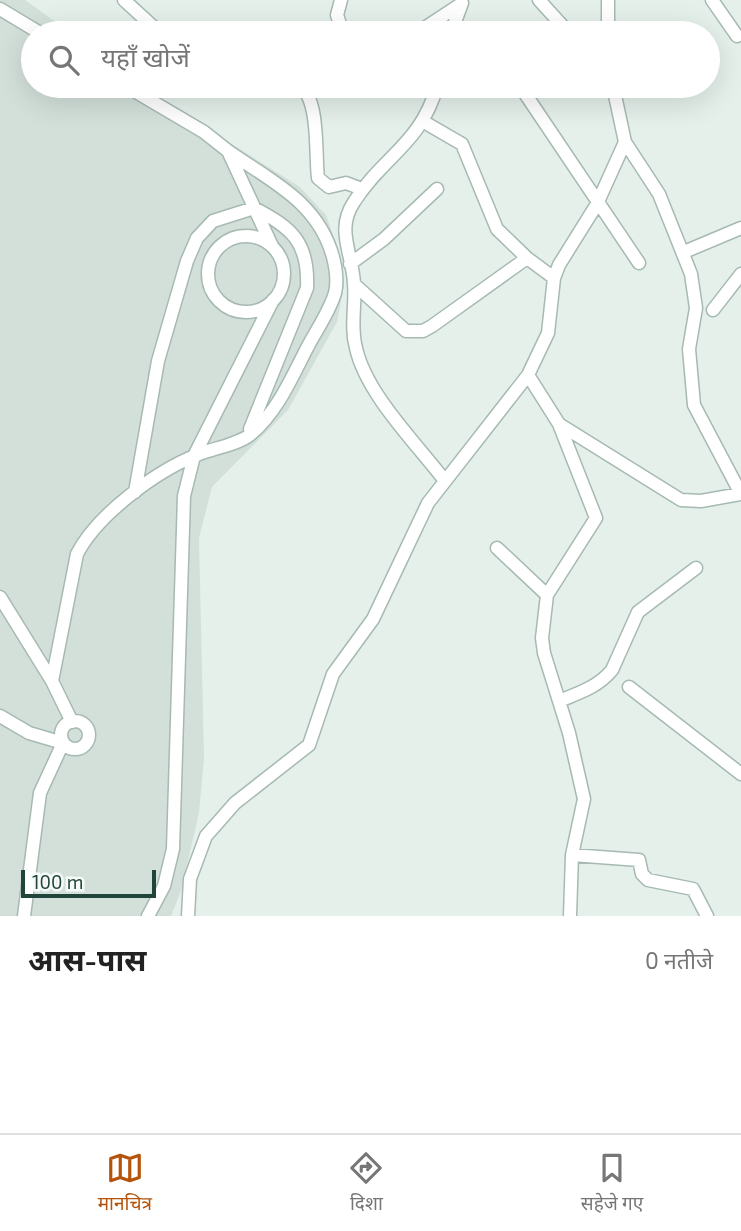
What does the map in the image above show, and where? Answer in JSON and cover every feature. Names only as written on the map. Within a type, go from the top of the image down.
[{"type":"street","points":[[124,0],[147,21]]},
{"type":"street","points":[[339,21],[337,15],[341,0]]},
{"type":"street","points":[[538,0],[558,21]]},
{"type":"street","points":[[608,0],[608,21]]},
{"type":"street","points":[[712,0],[737,36]]},
{"type":"street","points":[[457,21],[462,2]]},
{"type":"street","points":[[434,21],[462,2]]},
{"type":"street","points":[[0,9],[21,22]]},
{"type":"street","points":[[52,681],[77,554],[103,517],[135,492],[194,456],[248,436],[280,400],[334,296],[336,271],[327,236],[309,209],[204,132],[146,98]]},
{"type":"street","points":[[308,98],[319,157],[318,178],[329,187],[346,183],[362,189]]},
{"type":"street","points":[[433,98],[424,122],[411,140],[362,189],[345,222],[345,242],[354,284],[352,331],[365,373],[445,481]]},
{"type":"street","points":[[528,98],[639,263]]},
{"type":"street","points":[[559,424],[681,500],[701,501],[741,494],[694,405],[689,360],[695,289],[684,252],[659,194],[625,142],[616,98]]},
{"type":"street","points":[[424,122],[462,144],[492,221],[505,238],[554,278]]},
{"type":"street","points":[[188,916],[190,879],[206,836],[235,803],[309,745],[333,674],[373,619],[417,522],[445,481],[528,375],[548,333],[554,278],[597,204],[625,142]]},
{"type":"street","points":[[148,916],[164,886],[173,849],[184,496],[194,456],[281,287],[284,273],[280,258],[228,151]]},
{"type":"street","points":[[350,264],[384,239],[437,189]]},
{"type":"street","points":[[135,492],[158,361],[187,261],[197,238],[213,221],[254,208],[282,223],[296,238],[303,247],[308,270],[307,288],[248,436]]},
{"type":"street","points":[[684,252],[741,228]]},
{"type":"street","points":[[272,246],[259,238],[244,236],[230,239],[218,248],[210,261],[207,275],[211,290],[219,302],[232,309],[254,310],[273,300]]},
{"type":"street","points":[[354,284],[406,331],[413,332],[432,326],[527,258]]},
{"type":"street","points":[[713,310],[741,274]]},
{"type":"street","points":[[528,375],[559,424],[596,519],[547,595],[542,638],[584,799],[572,855],[570,916]]},
{"type":"street","points":[[497,548],[547,595]]},
{"type":"street","points":[[559,701],[597,685],[606,678],[638,612],[696,568]]},
{"type":"street","points":[[0,597],[52,681],[72,722],[86,728],[88,738],[77,749],[29,733],[0,716]]},
{"type":"street","points":[[629,687],[741,775]]},
{"type":"street","points":[[24,916],[40,793],[63,743],[61,733],[72,722]]},
{"type":"street","points":[[572,855],[639,860],[642,874],[648,880],[693,889],[707,916]]},
{"type":"shaded area","points":[[0,0],[25,0],[54,21],[21,21],[21,98],[159,98],[300,187],[326,215],[339,252],[344,285],[337,322],[288,410],[212,487],[199,538],[204,758],[199,813],[181,891],[171,916],[0,916]]}]
